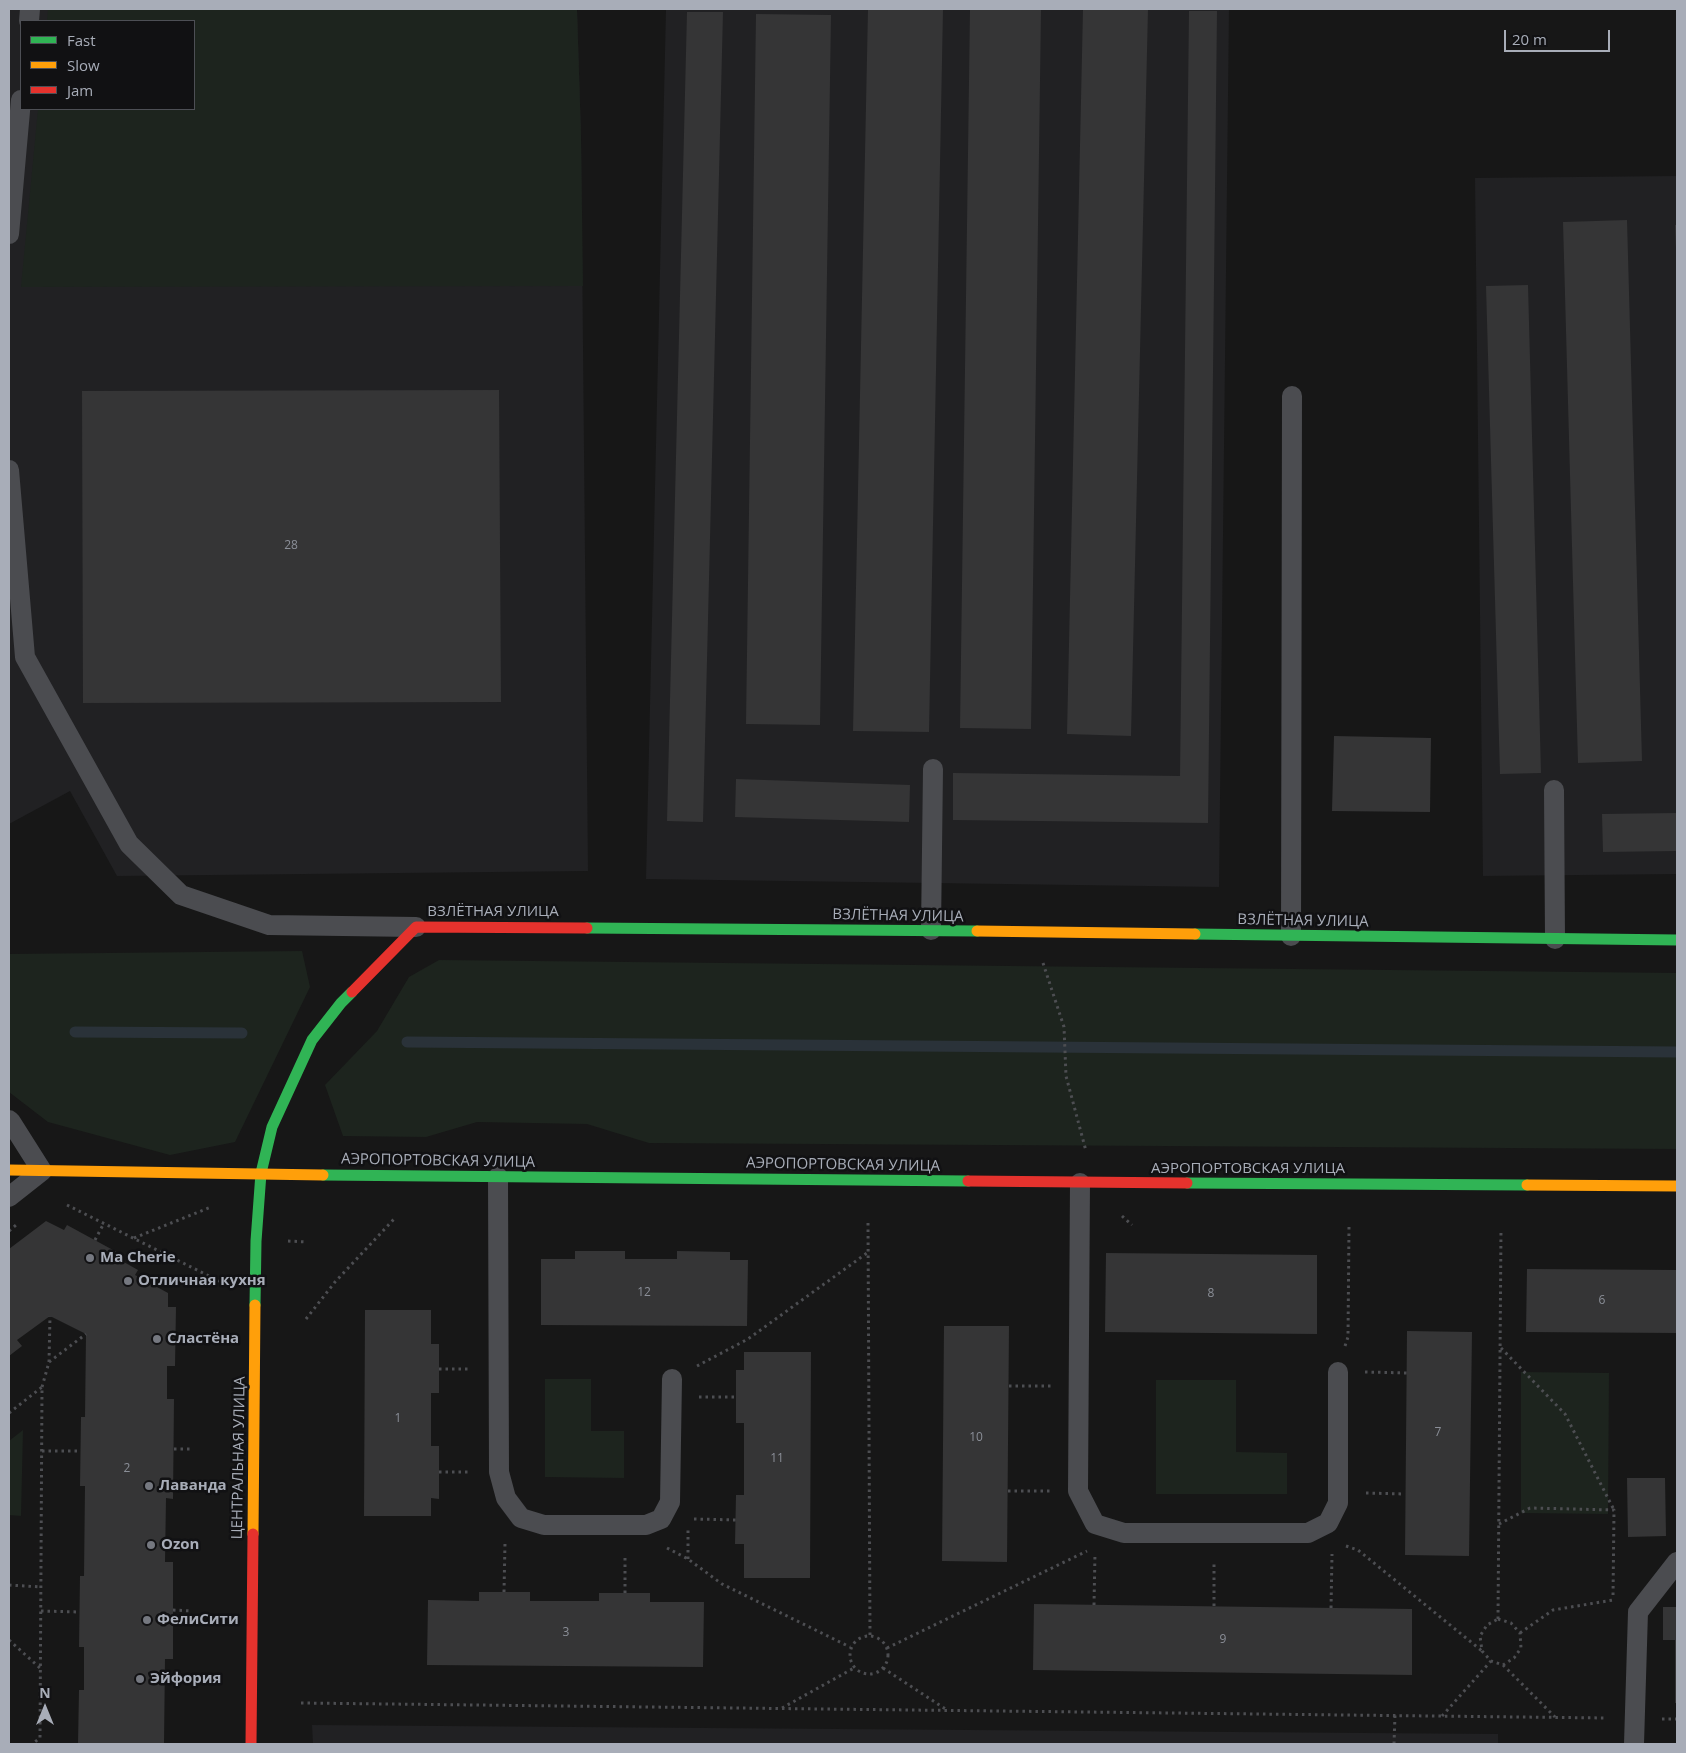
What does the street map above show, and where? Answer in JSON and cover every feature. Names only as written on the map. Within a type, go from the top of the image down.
[{"type":"street","name":"ВЗЛЁТНАЯ УЛИЦА","points":[[261,1173],[272,1127],[312,1040],[341,1003],[416,927],[931,930],[1677,940]]},
{"type":"street","name":"АЭРОПОРТОВСКАЯ УЛИЦА","points":[[9,1170],[1080,1183],[1677,1186]]},
{"type":"street","name":"ЦЕНТРАЛЬНАЯ УЛИЦА","points":[[251,1744],[256,1241],[261,1173]]},
{"type":"lane","points":[[9,234],[20,110]]},
{"type":"lane","points":[[1291,936],[1292,396]]},
{"type":"lane","points":[[9,470],[25,657],[129,844],[181,895],[269,925],[416,927]]},
{"type":"lane","points":[[931,930],[933,769]]},
{"type":"lane","points":[[1554,790],[1555,939]]},
{"type":"lane","points":[[9,1120],[42,1170],[9,1197]]},
{"type":"lane","points":[[498,1177],[500,1472],[506,1498],[521,1518],[544,1525],[646,1525],[661,1519],[670,1502],[672,1388]]},
{"type":"lane","points":[[1080,1183],[1078,1491],[1095,1524],[1124,1533],[1330,1532],[1338,1503],[1338,1372]]},
{"type":"lane","points":[[1634,1744],[1638,1612],[1677,1562]]},
{"type":"path","points":[[1042,960],[1064,1027],[1066,1076],[1088,1159]]},
{"type":"path","points":[[64,1203],[219,1281],[225,1281]]},
{"type":"path","points":[[133,1238],[212,1207]]},
{"type":"path","points":[[306,1319],[335,1282],[395,1218]]},
{"type":"path","points":[[9,1231],[24,1220]]},
{"type":"path","points":[[95,1240],[104,1223]]},
{"type":"path","points":[[868,1223],[870,1635]]},
{"type":"path","points":[[1349,1227],[1348,1337],[1338,1372],[1406,1373]]},
{"type":"path","points":[[1498,1619],[1501,1229]]},
{"type":"path","points":[[284,1241],[307,1242]]},
{"type":"path","points":[[672,1388],[748,1339],[867,1254]]},
{"type":"path","points":[[32,1744],[40,1738],[42,1388],[49,1362],[50,1316]]},
{"type":"path","points":[[49,1362],[86,1334]]},
{"type":"path","points":[[176,1336],[194,1336]]},
{"type":"path","points":[[1500,1347],[1564,1414],[1614,1510],[1613,1600]]},
{"type":"path","points":[[1009,1386],[1079,1386]]},
{"type":"path","points":[[9,1413],[42,1388]]},
{"type":"path","points":[[672,1388],[736,1397]]},
{"type":"path","points":[[174,1449],[192,1449]]},
{"type":"path","points":[[42,1452],[81,1452]]},
{"type":"path","points":[[1008,1491],[1078,1491]]},
{"type":"path","points":[[1338,1493],[1405,1494]]},
{"type":"path","points":[[504,1592],[506,1498]]},
{"type":"path","points":[[1499,1524],[1530,1508],[1614,1510]]},
{"type":"path","points":[[661,1519],[736,1520]]},
{"type":"path","points":[[688,1519],[688,1559]]},
{"type":"path","points":[[625,1525],[625,1593]]},
{"type":"path","points":[[1330,1532],[1331,1608]]},
{"type":"path","points":[[1330,1532],[1358,1550],[1482,1651],[1491,1661],[1503,1665],[1555,1717]]},
{"type":"path","points":[[1214,1606],[1215,1533]]},
{"type":"path","points":[[664,1546],[688,1559],[722,1584],[850,1647]]},
{"type":"path","points":[[887,1648],[1095,1547],[1094,1605]]},
{"type":"path","points":[[9,1585],[41,1587]]},
{"type":"path","points":[[1520,1633],[1553,1610],[1613,1600],[1638,1612]]},
{"type":"path","points":[[173,1610],[191,1611]]},
{"type":"path","points":[[41,1611],[79,1612]]},
{"type":"path","points":[[1482,1651],[1480,1636],[1487,1625],[1498,1619],[1511,1623],[1520,1633],[1521,1648],[1514,1658],[1503,1665]]},
{"type":"path","points":[[870,1635],[880,1639],[887,1648],[888,1659],[883,1668],[874,1674],[863,1674],[854,1668],[849,1658],[850,1647],[858,1638],[870,1635]]},
{"type":"path","points":[[9,1640],[40,1668]]},
{"type":"path","points":[[1442,1716],[1491,1661]]},
{"type":"path","points":[[780,1709],[854,1668]]},
{"type":"path","points":[[883,1668],[948,1710]]},
{"type":"path","points":[[301,1703],[1635,1718]]},
{"type":"path","points":[[1394,1744],[1395,1715]]},
{"type":"shaded area","points":[[9,9],[577,9],[581,135],[588,871],[117,876],[70,791],[9,824]]},
{"type":"shaded area","points":[[48,9],[577,9],[583,286],[21,287],[38,110],[195,110],[195,20],[47,20]]},
{"type":"shaded area","points":[[666,9],[1229,9],[1219,887],[646,879]]},
{"type":"shaded area","points":[[1677,176],[1677,874],[1483,876],[1475,178]]},
{"type":"shaded area","points":[[302,951],[310,987],[235,1142],[170,1155],[48,1122],[9,1092],[9,954]]},
{"type":"shaded area","points":[[439,960],[1677,973],[1677,1149],[649,1143],[587,1124],[477,1122],[426,1137],[343,1136],[325,1085],[377,1031],[409,977]]},
{"type":"shaded area","points":[[1521,1372],[1609,1373],[1608,1514],[1521,1513]]},
{"type":"shaded area","points":[[545,1379],[591,1379],[591,1431],[624,1431],[624,1478],[545,1477]]},
{"type":"shaded area","points":[[1156,1380],[1236,1380],[1236,1452],[1287,1453],[1287,1494],[1156,1494]]},
{"type":"shaded area","points":[[23,1430],[21,1516],[9,1515],[9,1441]]},
{"type":"shaded area","points":[[312,1725],[1498,1734],[1498,1744],[313,1744]]},
{"type":"building","points":[[868,9],[943,9],[929,732],[853,731]]},
{"type":"building","points":[[970,9],[1041,9],[1031,729],[960,728]]},
{"type":"building","points":[[1083,9],[1148,9],[1131,736],[1067,734]]},
{"type":"building","points":[[1189,11],[1217,11],[1208,823],[953,820],[953,773],[1180,776]]},
{"type":"building","points":[[687,12],[723,12],[703,822],[667,821]]},
{"type":"building","points":[[756,14],[831,15],[820,725],[746,724]]},
{"type":"building","points":[[1627,220],[1642,761],[1578,763],[1563,222]]},
{"type":"building","points":[[1675,225],[1677,225],[1677,249],[1676,249]]},
{"type":"building","points":[[1528,285],[1541,773],[1500,774],[1486,286]]},
{"type":"building","points":[[499,390],[501,702],[83,703],[82,391]]},
{"type":"building","points":[[1334,736],[1431,738],[1430,812],[1332,811]]},
{"type":"building","points":[[736,779],[910,785],[909,822],[735,817]]},
{"type":"building","points":[[1677,813],[1677,851],[1603,852],[1602,814]]},
{"type":"building","points":[[46,1221],[64,1230],[67,1225],[124,1256],[122,1261],[138,1270],[135,1275],[168,1293],[168,1307],[176,1307],[175,1366],[167,1366],[167,1399],[174,1399],[173,1499],[166,1498],[165,1562],[173,1562],[173,1659],[165,1659],[164,1744],[78,1744],[79,1690],[84,1690],[84,1647],[79,1647],[80,1576],[84,1576],[85,1486],[80,1486],[81,1417],[85,1417],[86,1334],[50,1316],[17,1340],[22,1346],[9,1356],[9,1249]]},
{"type":"building","points":[[575,1251],[625,1251],[625,1259],[677,1259],[677,1251],[730,1252],[730,1260],[748,1260],[747,1326],[541,1325],[541,1259],[575,1259]]},
{"type":"building","points":[[1106,1253],[1317,1255],[1317,1334],[1105,1332]]},
{"type":"building","points":[[1527,1269],[1677,1270],[1677,1333],[1526,1332]]},
{"type":"building","points":[[365,1310],[431,1310],[431,1344],[439,1344],[439,1393],[431,1393],[431,1446],[439,1446],[439,1499],[431,1498],[431,1516],[364,1516]]},
{"type":"building","points":[[944,1326],[1009,1326],[1007,1562],[942,1561]]},
{"type":"building","points":[[1407,1331],[1472,1332],[1469,1556],[1405,1555]]},
{"type":"building","points":[[744,1352],[811,1352],[810,1578],[744,1578],[744,1544],[735,1544],[736,1495],[744,1495],[744,1423],[736,1423],[736,1370],[744,1370]]},
{"type":"building","points":[[1627,1478],[1665,1478],[1666,1536],[1628,1537]]},
{"type":"building","points":[[479,1592],[530,1592],[530,1601],[599,1601],[599,1593],[650,1593],[650,1602],[704,1602],[703,1667],[427,1665],[428,1600],[479,1601]]},
{"type":"building","points":[[1034,1604],[1412,1609],[1412,1675],[1033,1670]]},
{"type":"building","points":[[1663,1607],[1677,1607],[1677,1703],[1675,1703],[1675,1640],[1663,1640]]},
{"type":"waterway","points":[[75,1032],[242,1033]]},
{"type":"waterway","points":[[407,1042],[1677,1052]]},
{"type":"traffic: fast","points":[[587,928],[977,931]]},
{"type":"traffic: fast","points":[[1195,934],[1677,940]]},
{"type":"traffic: fast","points":[[255,1305],[256,1241],[261,1173],[272,1127],[312,1040],[352,992]]},
{"type":"traffic: fast","points":[[323,1175],[968,1181]]},
{"type":"traffic: fast","points":[[1187,1183],[1527,1185]]},
{"type":"traffic: slow","points":[[977,931],[1195,934]]},
{"type":"traffic: slow","points":[[9,1170],[323,1175]]},
{"type":"traffic: slow","points":[[1527,1185],[1677,1186]]},
{"type":"traffic: slow","points":[[253,1534],[255,1305]]},
{"type":"traffic: jam","points":[[352,992],[416,927],[587,928]]},
{"type":"traffic: jam","points":[[968,1181],[1187,1183]]},
{"type":"traffic: jam","points":[[251,1744],[253,1534]]},
{"type":"place","name":"Ma Cherie","points":[[90,1258]]},
{"type":"place","name":"Отличная кухня","points":[[128,1281]]},
{"type":"place","name":"Сластёна","points":[[157,1339]]},
{"type":"place","name":"Лаванда","points":[[149,1486]]},
{"type":"place","name":"Ozon","points":[[151,1545]]},
{"type":"place","name":"ФелиСити","points":[[147,1620]]},
{"type":"place","name":"Эйфория","points":[[140,1679]]}]
